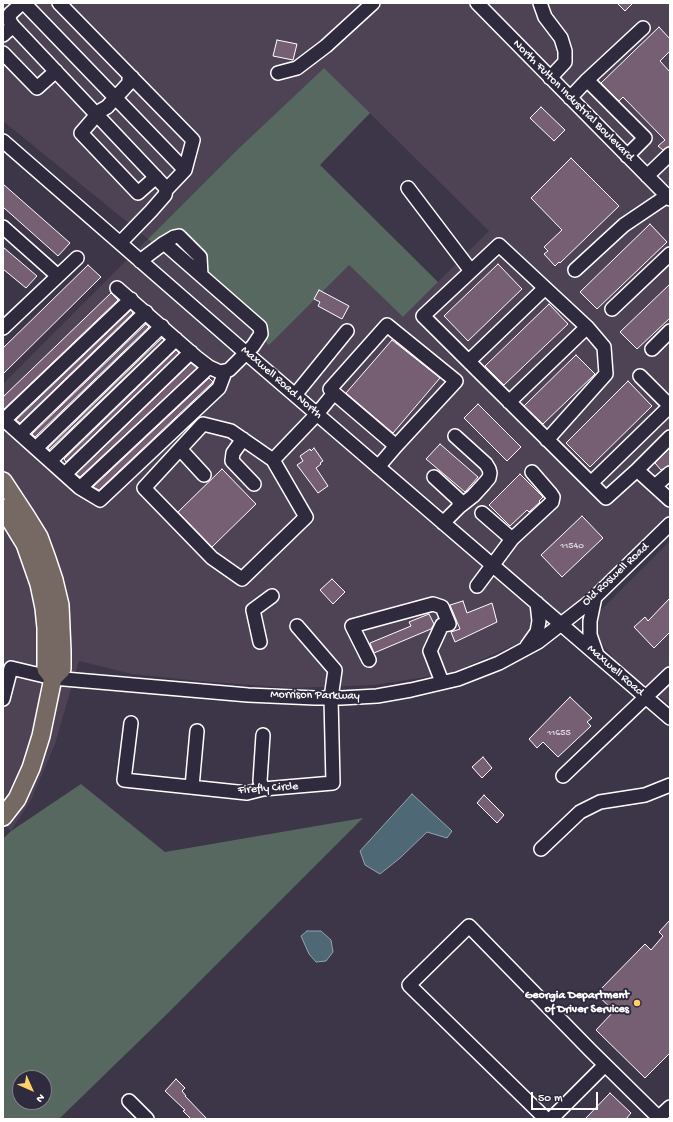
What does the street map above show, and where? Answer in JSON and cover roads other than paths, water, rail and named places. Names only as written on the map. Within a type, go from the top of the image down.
[{"type":"main road","points":[[3,481],[39,537],[54,580],[60,605],[62,651],[62,669],[53,678],[37,752],[31,768],[10,801],[3,817]]},
{"type":"main road","points":[[3,508],[25,544],[39,584],[46,628],[46,669],[53,678]]},
{"type":"street","points":[[3,36],[12,14],[23,3],[185,170]]},
{"type":"street","points":[[60,3],[130,78],[193,140],[185,170],[166,190],[165,195],[151,211],[120,243]]},
{"type":"street","points":[[278,73],[297,68],[326,46],[373,3]]},
{"type":"street","name":"North Fulton Industrial Boulevard","points":[[476,3],[668,198]]},
{"type":"street","points":[[540,3],[545,17],[560,38],[565,51],[565,62],[550,78]]},
{"type":"street","points":[[12,14],[56,71],[99,113],[165,187],[166,190]]},
{"type":"street","points":[[570,98],[643,28]]},
{"type":"street","points":[[3,53],[37,88],[56,71]]},
{"type":"street","points":[[130,78],[129,83],[112,94],[107,107],[99,113],[81,133],[138,193],[156,177]]},
{"type":"street","points":[[588,80],[645,138],[627,156]]},
{"type":"street","name":"Maxwell Road North","points":[[3,141],[246,353],[561,624]]},
{"type":"street","points":[[647,176],[670,154]]},
{"type":"street","points":[[408,188],[471,271]]},
{"type":"street","points":[[575,270],[624,225],[668,198]]},
{"type":"street","points":[[3,227],[58,276]]},
{"type":"street","points":[[131,299],[4,420],[80,488],[100,500],[219,388],[225,372],[246,353],[261,334],[260,327],[164,243],[140,261]]},
{"type":"street","points":[[548,440],[606,374],[604,347],[587,327],[499,245],[423,316],[606,498],[670,437]]},
{"type":"street","points":[[612,309],[670,254]]},
{"type":"street","points":[[3,328],[77,258]]},
{"type":"street","points":[[117,288],[209,367],[220,372],[225,372]]},
{"type":"street","points":[[469,361],[545,288]]},
{"type":"street","points":[[20,434],[146,312]]},
{"type":"street","points":[[378,467],[456,381],[387,325],[330,389],[396,446]]},
{"type":"street","points":[[36,448],[162,326]]},
{"type":"street","points":[[510,402],[587,327]]},
{"type":"street","points":[[295,395],[347,331]]},
{"type":"street","points":[[652,349],[670,332]]},
{"type":"street","points":[[50,461],[176,339]]},
{"type":"street","points":[[65,474],[191,352]]},
{"type":"street","points":[[80,488],[209,367]]},
{"type":"street","points":[[591,483],[670,406],[640,376]]},
{"type":"street","points":[[273,460],[317,414],[334,393]]},
{"type":"street","points":[[203,424],[231,431],[243,440],[273,460],[306,517],[242,579],[212,558],[144,488],[203,424]]},
{"type":"street","points":[[443,523],[473,496],[489,478],[490,473],[486,464],[455,436]]},
{"type":"street","points":[[243,440],[233,453],[232,461],[235,466],[254,484]]},
{"type":"street","points":[[180,449],[204,475]]},
{"type":"street","points":[[637,470],[670,500]]},
{"type":"street","points":[[477,586],[512,539],[552,502],[553,497],[551,494],[532,472]]},
{"type":"street","points":[[655,486],[670,473]]},
{"type":"street","points":[[434,477],[459,500],[459,507]]},
{"type":"street","points":[[482,513],[512,539]]},
{"type":"street","name":"Old Roswell Road","points":[[561,624],[595,597],[670,524]]},
{"type":"street","points":[[260,642],[253,610],[272,596]]},
{"type":"street","points":[[595,597],[590,621],[590,635],[597,655]]},
{"type":"street","points":[[526,648],[537,632],[539,620],[537,603]]},
{"type":"street","points":[[369,660],[352,626],[433,604],[442,607],[449,624],[442,626],[430,651],[442,682]]},
{"type":"street","name":"Morrison Parkway","points":[[3,699],[11,668],[53,678],[248,695],[331,698],[377,696],[458,679],[499,663],[538,642],[561,624]]},
{"type":"street","name":"Maxwell Road","points":[[561,624],[670,718]]},
{"type":"street","name":"Firefly Circle","points":[[130,723],[124,780],[247,793],[263,789],[333,783],[331,698],[335,670],[297,626]]},
{"type":"street","points":[[563,776],[670,674]]},
{"type":"street","points":[[192,787],[197,730]]},
{"type":"street","points":[[263,789],[260,781],[264,735]]},
{"type":"street","points":[[541,849],[580,812],[600,802],[645,795],[670,785]]},
{"type":"street","points":[[546,1119],[409,985],[470,926],[604,1065],[658,1118],[670,1107]]},
{"type":"street","points":[[551,1119],[604,1065]]},
{"type":"street","points":[[129,1101],[147,1119]]},
{"type":"water","points":[[412,794],[452,831],[447,838],[427,832],[400,858],[380,874],[365,865],[360,851]]},
{"type":"water","points":[[307,931],[321,931],[331,940],[333,952],[326,961],[316,962],[309,954],[301,936]]},
{"type":"place","name":"Georgia Department of Driver Services","points":[[637,1003]]}]
